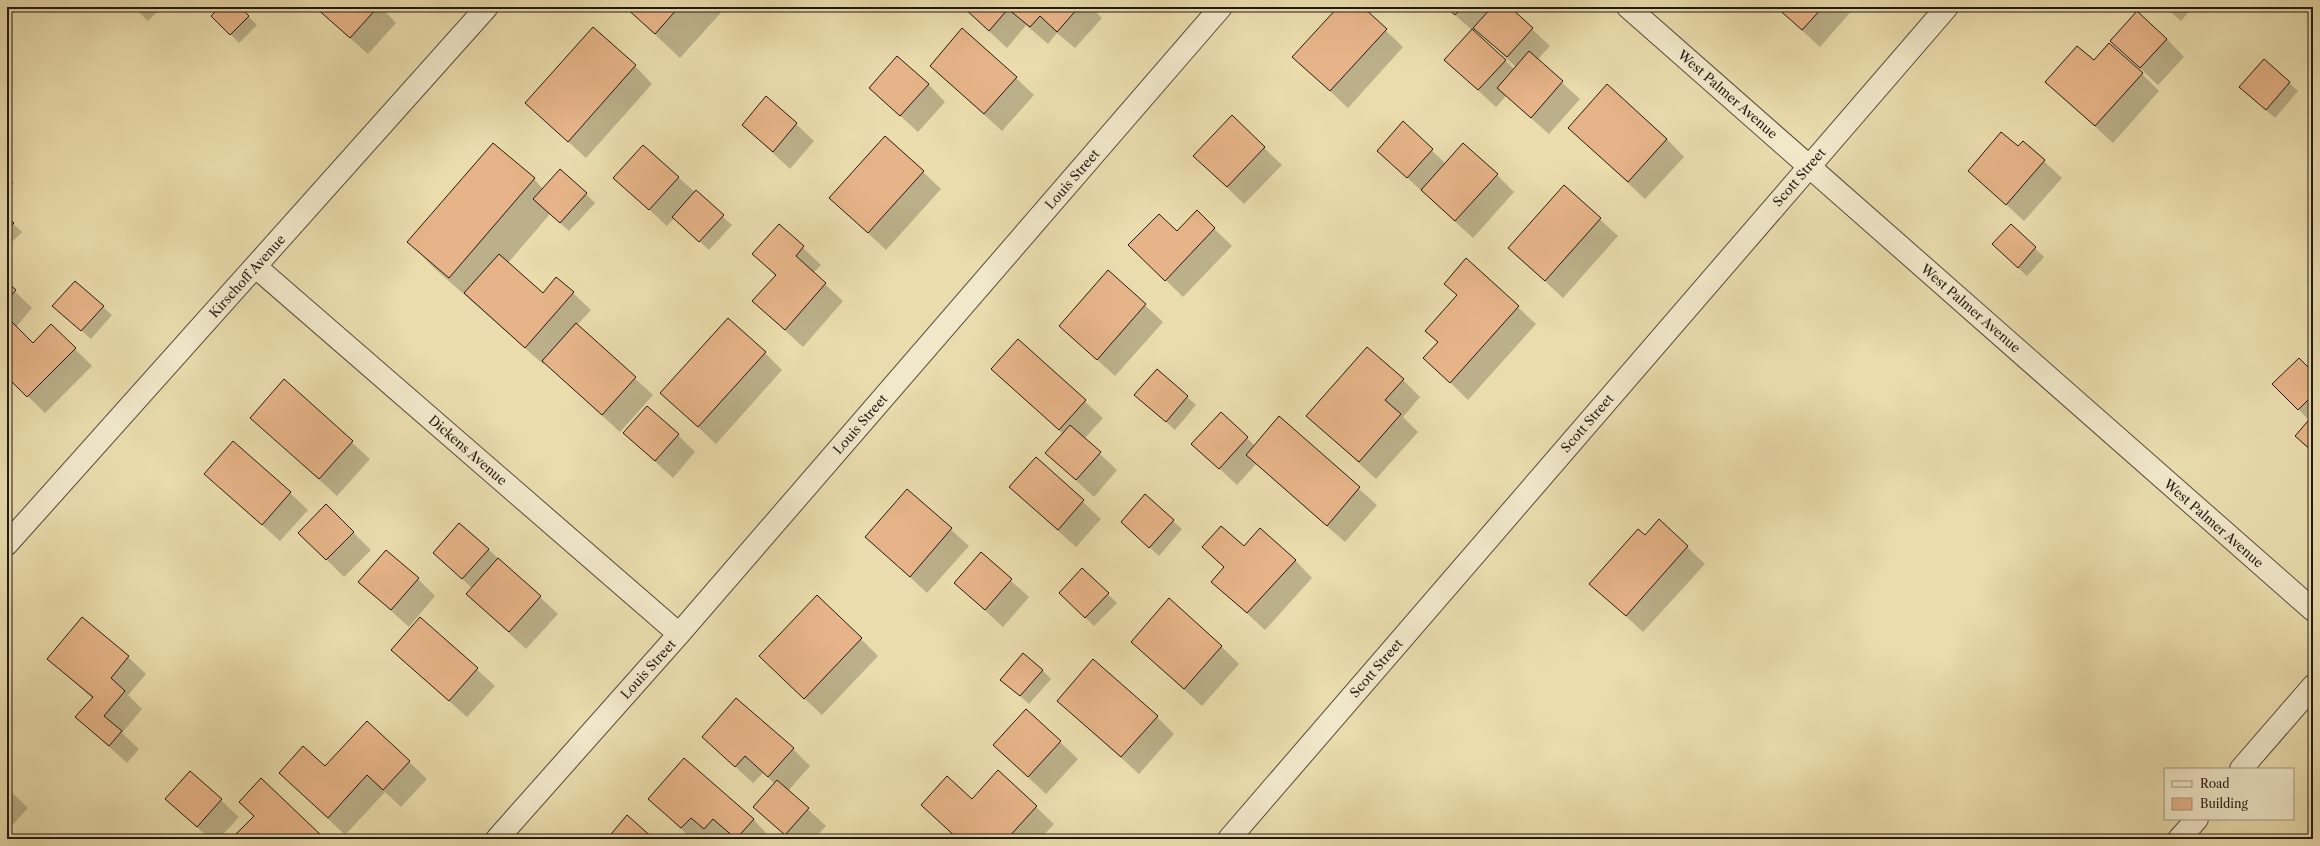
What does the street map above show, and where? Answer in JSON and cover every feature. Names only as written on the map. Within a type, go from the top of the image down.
[{"type":"street","name":"Kirschoff Avenue","points":[[10,536],[256,266],[487,7]]},
{"type":"street","name":"Louis Street","points":[[497,839],[679,634],[1221,7]]},
{"type":"street","name":"West Palmer Avenue","points":[[1628,7],[2313,610]]},
{"type":"street","name":"Scott Street","points":[[1229,839],[1808,166],[1947,7]]},
{"type":"street","name":"Dickens Avenue","points":[[256,266],[679,634]]},
{"type":"street","points":[[2242,768],[2313,686]]},
{"type":"street","points":[[2179,839],[2196,820]]},
{"type":"building","points":[[220,7],[240,7],[249,16],[230,35],[211,16]]},
{"type":"building","points":[[315,7],[378,7],[350,38]]},
{"type":"building","points":[[625,7],[679,7],[655,34]]},
{"type":"building","points":[[963,7],[1079,7],[1057,32],[1040,16],[1030,27],[1008,9],[989,31]]},
{"type":"building","points":[[1338,7],[1363,7],[1387,29],[1330,91],[1292,57]]},
{"type":"building","points":[[1446,7],[1462,7],[1455,15]]},
{"type":"building","points":[[1492,7],[1510,7],[1533,28],[1507,57],[1473,28]]},
{"type":"building","points":[[1776,7],[1823,7],[1802,30]]},
{"type":"building","points":[[2137,11],[2167,39],[2140,68],[2110,41]]},
{"type":"building","points":[[593,27],[636,65],[568,142],[525,103]]},
{"type":"building","points":[[962,28],[1017,77],[984,114],[930,66]]},
{"type":"building","points":[[1472,29],[1506,60],[1478,90],[1444,60]]},
{"type":"building","points":[[2109,43],[2143,73],[2095,126],[2045,82],[2077,46],[2094,60]]},
{"type":"building","points":[[1529,51],[1563,81],[1531,118],[1497,88]]},
{"type":"building","points":[[897,56],[929,84],[900,116],[869,88]]},
{"type":"building","points":[[2264,59],[2290,82],[2266,110],[2239,87]]},
{"type":"building","points":[[1607,84],[1667,139],[1628,182],[1568,128]]},
{"type":"building","points":[[766,96],[797,123],[773,152],[742,125]]},
{"type":"building","points":[[1232,115],[1265,147],[1227,187],[1193,156]]},
{"type":"building","points":[[1403,121],[1433,149],[1407,178],[1377,151]]},
{"type":"building","points":[[2001,132],[2018,146],[2023,141],[2045,160],[2006,205],[1968,171]]},
{"type":"building","points":[[885,136],[924,171],[868,233],[829,198]]},
{"type":"building","points":[[493,143],[535,178],[449,278],[407,242]]},
{"type":"building","points":[[1463,143],[1498,174],[1455,221],[1421,190]]},
{"type":"building","points":[[643,145],[679,177],[649,210],[613,178]]},
{"type":"building","points":[[560,169],[587,193],[560,223],[533,199]]},
{"type":"building","points":[[1564,185],[1601,218],[1545,281],[1508,248]]},
{"type":"building","points":[[696,190],[724,215],[699,242],[672,217]]},
{"type":"building","points":[[1197,210],[1215,228],[1165,281],[1128,245],[1159,214],[1177,231]]},
{"type":"building","points":[[7,216],[14,223],[7,230]]},
{"type":"building","points":[[779,224],[804,246],[796,256],[826,283],[785,330],[752,301],[776,275],[752,254]]},
{"type":"building","points":[[2011,224],[2036,247],[2018,268],[1992,244]]},
{"type":"building","points":[[499,254],[543,293],[556,277],[574,292],[525,348],[464,293]]},
{"type":"building","points":[[1466,258],[1519,306],[1450,383],[1423,358],[1438,342],[1425,331],[1457,295],[1444,284]]},
{"type":"building","points":[[1108,270],[1146,304],[1097,360],[1059,326]]},
{"type":"building","points":[[75,281],[104,306],[81,331],[52,306]]},
{"type":"building","points":[[7,282],[16,290],[7,300]]},
{"type":"building","points":[[728,318],[766,352],[698,427],[660,393]]},
{"type":"building","points":[[12,322],[33,343],[51,324],[76,348],[27,397],[7,377],[7,327]]},
{"type":"building","points":[[576,323],[636,377],[602,415],[542,361]]},
{"type":"building","points":[[1018,339],[1086,400],[1059,430],[991,369]]},
{"type":"building","points":[[1367,347],[1404,379],[1385,400],[1401,414],[1359,462],[1306,416]]},
{"type":"building","points":[[2299,358],[2313,372],[2313,395],[2298,410],[2272,384]]},
{"type":"building","points":[[1157,369],[1188,396],[1166,422],[1134,395]]},
{"type":"building","points":[[284,379],[353,441],[319,479],[250,418]]},
{"type":"building","points":[[647,406],[679,434],[655,461],[623,433]]},
{"type":"building","points":[[1221,412],[1248,437],[1219,469],[1191,444]]},
{"type":"building","points":[[2313,415],[2313,452],[2295,436]]},
{"type":"building","points":[[1279,416],[1360,487],[1327,526],[1246,455]]},
{"type":"building","points":[[1070,425],[1101,452],[1076,480],[1045,453]]},
{"type":"building","points":[[233,441],[291,492],[262,525],[204,474]]},
{"type":"building","points":[[1036,457],[1084,500],[1058,530],[1009,487]]},
{"type":"building","points":[[907,489],[952,528],[910,577],[865,537]]},
{"type":"building","points":[[1145,494],[1174,520],[1149,548],[1121,522]]},
{"type":"building","points":[[326,504],[354,532],[326,560],[298,533]]},
{"type":"building","points":[[1659,519],[1688,546],[1626,616],[1589,584],[1638,529],[1645,535]]},
{"type":"building","points":[[459,523],[489,549],[462,579],[433,553]]},
{"type":"building","points":[[1221,526],[1244,546],[1260,528],[1296,560],[1247,613],[1211,582],[1224,567],[1202,547]]},
{"type":"building","points":[[386,550],[419,578],[391,610],[358,582]]},
{"type":"building","points":[[981,552],[1012,579],[985,610],[954,583]]},
{"type":"building","points":[[498,558],[541,596],[509,632],[466,594]]},
{"type":"building","points":[[1082,568],[1109,593],[1085,618],[1059,593]]},
{"type":"building","points":[[817,595],[862,638],[804,699],[759,656]]},
{"type":"building","points":[[1169,598],[1222,646],[1184,689],[1131,642]]},
{"type":"building","points":[[82,617],[129,656],[111,678],[125,691],[104,716],[122,731],[109,746],[75,717],[93,697],[47,659]]},
{"type":"building","points":[[420,617],[478,668],[449,701],[391,650]]},
{"type":"building","points":[[1023,653],[1043,670],[1020,696],[1000,680]]},
{"type":"building","points":[[1093,659],[1158,716],[1121,757],[1057,701]]},
{"type":"building","points":[[736,698],[794,748],[768,777],[745,756],[735,767],[702,737]]},
{"type":"building","points":[[1026,709],[1061,741],[1028,777],[993,745]]},
{"type":"building","points":[[367,721],[410,761],[383,790],[367,775],[328,818],[279,773],[303,746],[325,766]]},
{"type":"building","points":[[684,758],[754,819],[736,839],[713,819],[704,829],[691,818],[681,828],[648,799]]},
{"type":"building","points":[[998,770],[1037,806],[1007,839],[958,839],[921,805],[947,776],[972,799]]},
{"type":"building","points":[[190,771],[222,799],[197,827],[165,799]]},
{"type":"building","points":[[261,778],[325,839],[239,839],[235,835],[254,816],[239,802]]},
{"type":"building","points":[[777,780],[809,808],[785,835],[753,807]]},
{"type":"building","points":[[627,815],[654,839],[607,839]]}]
